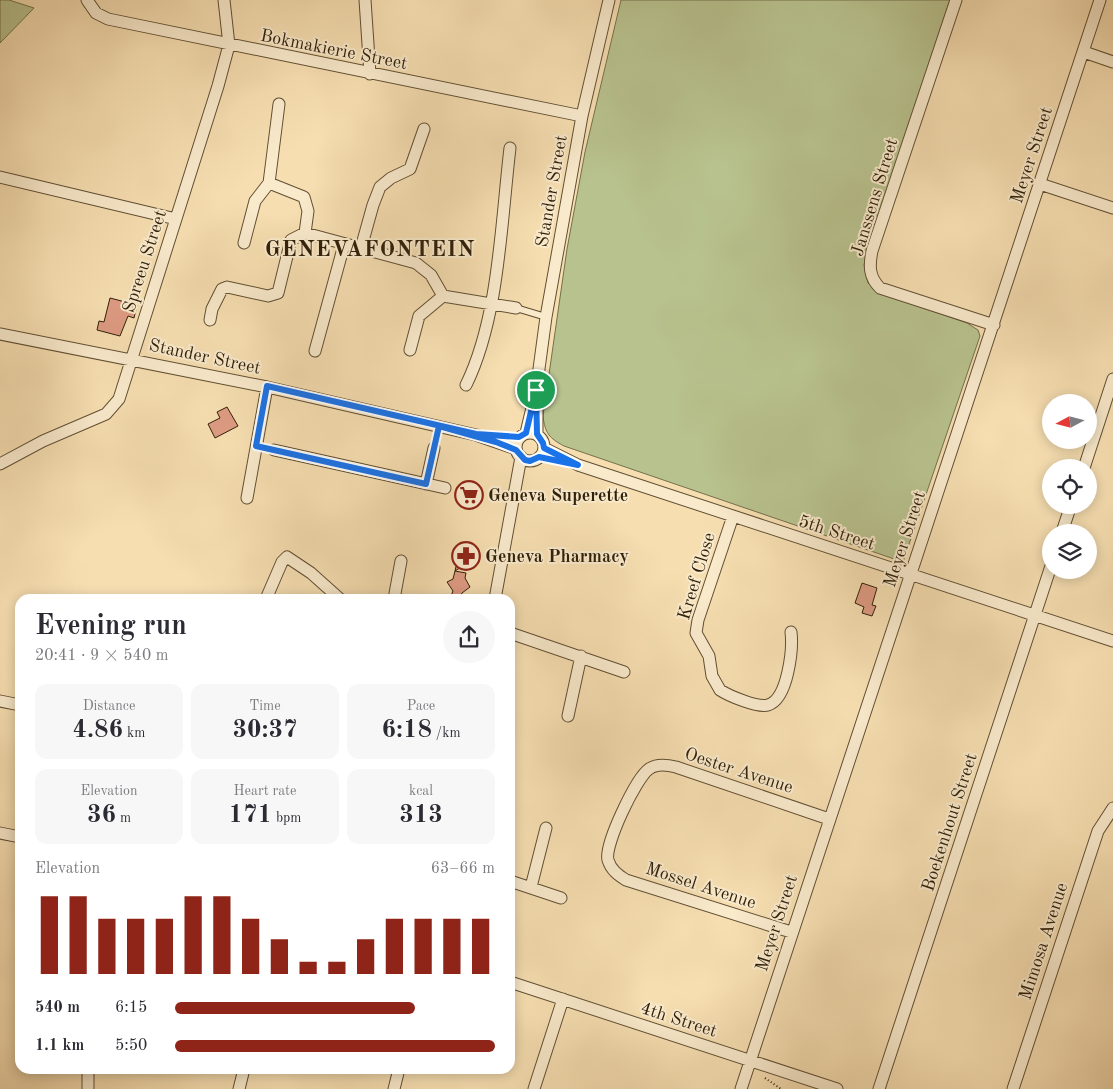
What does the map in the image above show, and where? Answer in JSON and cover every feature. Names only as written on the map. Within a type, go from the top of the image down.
[{"type":"street","name":"Bokmakierie Street","points":[[87,0],[96,13],[108,19],[582,116]]},
{"type":"street","name":"Spreeu Street","points":[[0,464],[17,453],[110,411],[119,399],[218,86],[229,45],[224,0]]},
{"type":"street","points":[[365,0],[370,74]]},
{"type":"street","name":"Stander Street","points":[[476,434],[528,435],[546,317],[582,116],[609,0]]},
{"type":"street","name":"Janssens Street","points":[[956,0],[869,264],[871,276],[880,288],[994,325]]},
{"type":"street","name":"Meyer Street","points":[[740,1089],[1100,0]]},
{"type":"street","points":[[1084,52],[1113,62]]},
{"type":"street","points":[[244,243],[255,200],[269,183],[279,104]]},
{"type":"street","points":[[362,248],[378,191],[388,180],[410,168],[424,128]]},
{"type":"street","points":[[466,385],[484,342],[491,305],[510,148]]},
{"type":"street","points":[[0,177],[176,219]]},
{"type":"street","points":[[269,183],[304,197],[308,211],[305,233]]},
{"type":"street","points":[[1040,184],[1113,208]]},
{"type":"street","points":[[210,320],[218,292],[224,288],[268,296],[278,293],[291,240],[305,233],[419,265],[431,275],[443,296],[516,308]]},
{"type":"street","points":[[315,351],[344,244]]},
{"type":"street","points":[[410,350],[419,316],[443,296]]},
{"type":"street","name":"Stander Street","points":[[0,334],[267,386],[476,434],[530,455]]},
{"type":"street","points":[[1087,459],[1113,379]]},
{"type":"street","points":[[247,498],[267,386]]},
{"type":"street","points":[[528,435],[543,443],[530,455]]},
{"type":"street","points":[[496,594],[514,502],[530,455],[528,435]]},
{"type":"street","points":[[426,484],[434,448]]},
{"type":"street","points":[[274,450],[445,488]]},
{"type":"street","name":"5th Street","points":[[530,455],[578,465],[1113,641]]},
{"type":"street","name":"Kreef Close","points":[[733,516],[698,620],[696,633],[709,656],[712,676],[720,690],[760,705],[774,702],[778,697],[790,664],[793,649],[791,632]]},
{"type":"street","points":[[268,594],[282,562],[287,557],[312,573],[335,594]]},
{"type":"street","points":[[395,594],[401,561]]},
{"type":"street","name":"Boekenhout Street","points":[[879,1089],[1047,579]]},
{"type":"street","points":[[515,635],[624,672]]},
{"type":"street","points":[[568,716],[581,656]]},
{"type":"street","points":[[0,701],[15,704]]},
{"type":"street","name":"Oester Avenue","points":[[608,861],[608,845],[638,782],[650,768],[659,766],[676,767],[829,819]]},
{"type":"street","name":"Mimosa Avenue","points":[[1013,1089],[1098,831],[1113,808]]},
{"type":"street","points":[[531,888],[546,828]]},
{"type":"street","points":[[0,833],[15,836]]},
{"type":"street","name":"Mossel Avenue","points":[[608,861],[616,874],[626,880],[792,932]]},
{"type":"street","points":[[515,883],[561,898]]},
{"type":"street","name":"4th Street","points":[[515,984],[750,1060],[829,1088]]},
{"type":"street","points":[[534,1089],[563,999]]},
{"type":"street","points":[[88,1074],[88,1089]]},
{"type":"street","points":[[239,1089],[243,1074]]},
{"type":"street","points":[[394,1089],[398,1074]]},
{"type":"lane","points":[[516,308],[546,317]]},
{"type":"lane","points":[[434,448],[439,426]]},
{"type":"lane","points":[[256,446],[274,450]]},
{"type":"green space","points":[[0,0],[9,0],[34,8],[0,43]]},
{"type":"green space","points":[[621,0],[950,0],[864,265],[868,283],[877,292],[967,323],[978,330],[980,336],[903,562],[564,446],[551,437],[547,431],[543,416],[567,249],[585,152]]},
{"type":"building","points":[[110,298],[137,305],[134,318],[128,316],[120,336],[97,330],[99,321],[104,322]]},
{"type":"building","points":[[227,407],[238,426],[215,438],[208,424],[220,418],[217,412]]},
{"type":"building","points":[[461,543],[470,545],[469,550],[475,558],[455,571],[457,562],[452,553],[460,548]]},
{"type":"building","points":[[455,571],[466,573],[465,578],[470,587],[462,594],[452,594],[453,591],[447,582],[453,579]]},
{"type":"building","points":[[862,583],[877,588],[872,605],[876,606],[872,616],[862,613],[864,607],[855,603]]},
{"type":"place","name":"Geneva Superette","points":[[469,495]]},
{"type":"place","name":"Geneva Pharmacy","points":[[466,556]]},
{"type":"district","name":"GENEVAFONTEIN","points":[[370,248]]},
{"type":"route","points":[[536,390],[526,433],[519,437],[476,434],[267,386],[256,446],[426,484],[439,426],[476,434],[516,450],[525,460],[530,461],[539,457],[578,465],[544,448],[541,438],[537,434],[536,390]]}]
